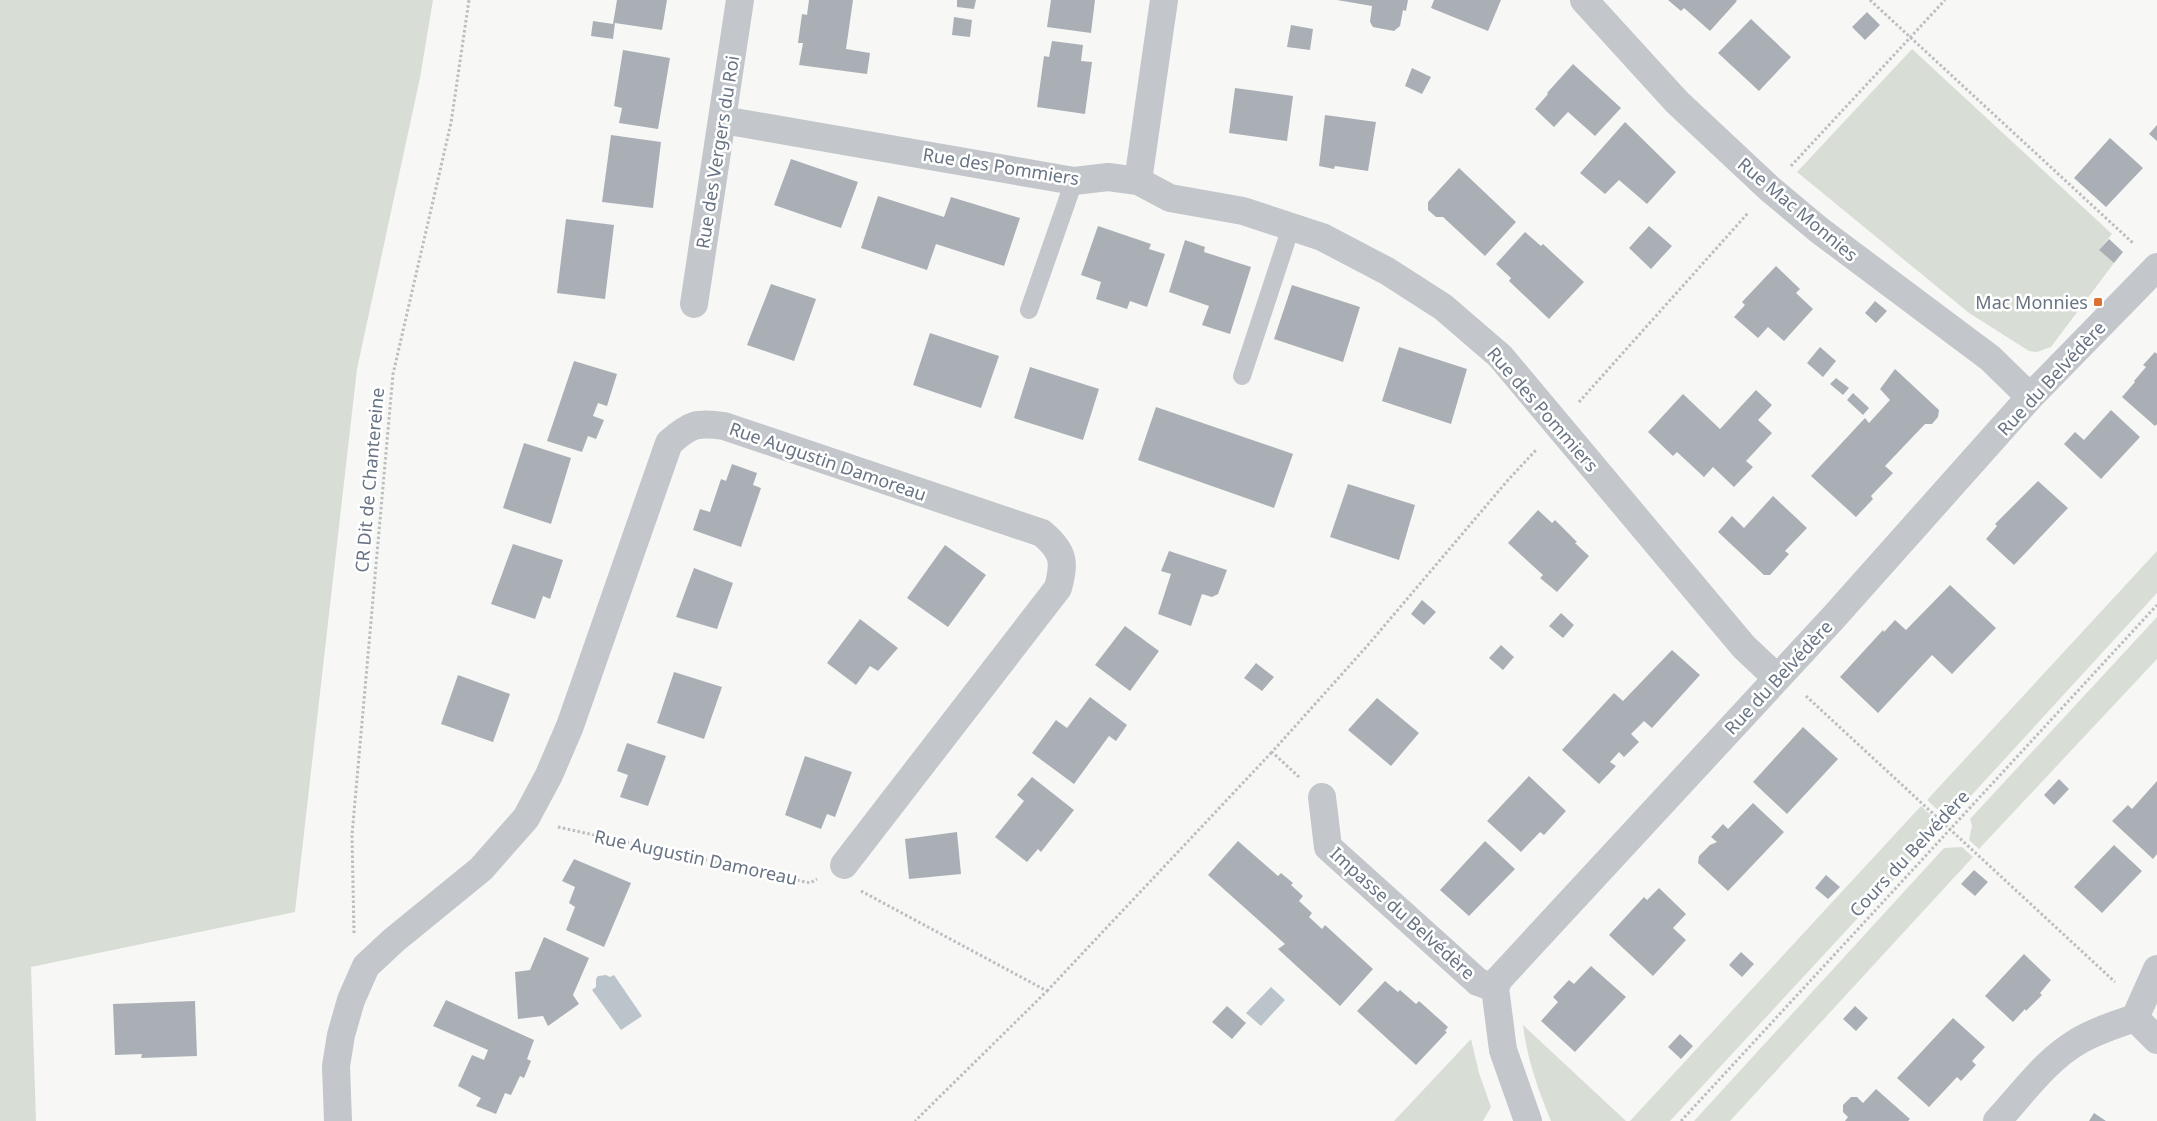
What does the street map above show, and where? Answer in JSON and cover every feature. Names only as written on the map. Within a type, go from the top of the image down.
[{"type":"street","name":"Rue des Vergers du Roi","points":[[694,304],[740,0]]},
{"type":"street","points":[[1138,181],[1164,0]]},
{"type":"street","name":"Rue Mac Monnies","points":[[1584,0],[1677,102],[1770,188],[1818,230],[1990,358],[2030,397]]},
{"type":"street","name":"Rue des Pommiers","points":[[723,120],[1074,181],[1108,177],[1138,181],[1170,198],[1243,211],[1322,237],[1387,271],[1443,307],[1500,356],[1744,647],[1777,678]]},
{"type":"street","name":"Rue du Belvédère","points":[[1495,988],[1506,970],[1846,604],[2030,397],[2148,258]]},
{"type":"street","name":"Rue Augustin Damoreau","points":[[338,1121],[336,1066],[340,1034],[351,1000],[366,966],[394,940],[481,869],[526,818],[549,776],[570,726],[670,443],[686,428],[703,423],[724,426],[1042,533],[1057,546],[1063,566],[1058,588],[837,870]]},
{"type":"street","name":"Impasse du Belvédère","points":[[1322,797],[1328,847],[1478,982],[1495,988]]},
{"type":"street","points":[[1997,1121],[2053,1060],[2076,1042],[2099,1031],[2135,1018],[2157,969]]},
{"type":"street","points":[[1495,988],[1503,1050],[1528,1121]]},
{"type":"street","points":[[2135,1018],[2157,1040]]},
{"type":"lane","points":[[1030,310],[1074,181]]},
{"type":"lane","points":[[1242,376],[1291,226]]},
{"type":"path","name":"CR Dit de Chantereine","points":[[366,966],[354,935],[352,835],[392,374],[451,123],[469,0]]},
{"type":"path","points":[[1870,0],[2148,258]]},
{"type":"path","points":[[1787,170],[1945,0]]},
{"type":"path","points":[[1575,406],[1755,206]]},
{"type":"path","points":[[915,1121],[1047,991],[1272,752],[1368,645],[1539,446]]},
{"type":"path","name":"Cours du Belvédère","points":[[1681,1121],[2157,605]]},
{"type":"path","points":[[1801,691],[2121,987]]},
{"type":"path","points":[[1272,752],[1322,797]]},
{"type":"path","name":"Rue Augustin Damoreau","points":[[552,826],[810,883],[837,870]]},
{"type":"path","points":[[837,870],[1047,991]]},
{"type":"shaded area","points":[[0,0],[433,0],[420,78],[357,369],[295,912],[31,967],[36,1121],[0,1121]]},
{"type":"shaded area","points":[[1912,49],[2112,234],[2099,250],[2114,263],[2051,347],[2037,352],[2029,351],[1969,313],[1797,172]]},
{"type":"shaded area","points":[[2157,551],[2157,593],[1958,810],[1940,812],[1927,800]]},
{"type":"shaded area","points":[[2157,617],[2157,659],[1979,849],[1969,840],[1972,826],[1970,819]]},
{"type":"shaded area","points":[[1921,806],[1934,818],[1931,831],[1932,838],[1670,1121],[1630,1121]]},
{"type":"shaded area","points":[[1962,847],[1973,857],[1730,1121],[1694,1121],[1944,848]]},
{"type":"shaded area","points":[[606,975],[610,977],[614,975],[642,1016],[621,1030],[592,990],[596,987],[598,976]]},
{"type":"shaded area","points":[[1271,987],[1285,1000],[1261,1026],[1246,1013]]},
{"type":"shaded area","points":[[1523,1025],[1626,1121],[1551,1121],[1527,1050]]},
{"type":"shaded area","points":[[1471,1039],[1479,1073],[1491,1107],[1483,1121],[1394,1121]]},
{"type":"building","points":[[617,0],[667,0],[662,30],[615,23],[613,39],[591,36],[593,21],[613,24]]},
{"type":"building","points":[[809,0],[853,0],[846,49],[870,53],[867,74],[799,65],[803,43],[798,43],[802,14],[807,15]]},
{"type":"building","points":[[957,0],[976,0],[974,9],[957,7]]},
{"type":"building","points":[[1051,0],[1095,0],[1091,33],[1047,27]]},
{"type":"building","points":[[1337,0],[1408,0],[1406,11],[1403,10],[1400,26],[1394,31],[1373,27],[1370,22],[1372,6]]},
{"type":"building","points":[[1434,0],[1501,0],[1488,31],[1431,8]]},
{"type":"building","points":[[1668,0],[1737,1],[1710,31],[1684,8],[1681,11]]},
{"type":"building","points":[[1867,12],[1880,25],[1865,40],[1852,27]]},
{"type":"building","points":[[954,17],[972,20],[970,37],[952,35]]},
{"type":"building","points":[[1751,19],[1791,57],[1759,91],[1718,53]]},
{"type":"building","points":[[1291,25],[1313,29],[1310,50],[1287,47]]},
{"type":"building","points":[[1052,41],[1083,45],[1081,61],[1092,62],[1085,114],[1037,107],[1044,56],[1049,57]]},
{"type":"building","points":[[623,50],[670,58],[658,129],[619,123],[622,108],[614,106]]},
{"type":"building","points":[[1573,64],[1621,108],[1595,136],[1568,112],[1554,127],[1535,109]]},
{"type":"building","points":[[1412,68],[1431,77],[1422,94],[1405,86]]},
{"type":"building","points":[[1235,88],[1293,96],[1287,141],[1229,133]]},
{"type":"building","points":[[1325,115],[1376,122],[1368,171],[1335,166],[1334,169],[1319,166]]},
{"type":"building","points":[[1625,122],[1676,172],[1647,204],[1619,180],[1605,194],[1580,173]]},
{"type":"building","points":[[2157,125],[2157,141],[2149,134]]},
{"type":"building","points":[[611,135],[661,142],[653,208],[602,202]]},
{"type":"building","points":[[2110,138],[2143,168],[2106,207],[2074,178]]},
{"type":"building","points":[[791,159],[858,182],[841,228],[774,205]]},
{"type":"building","points":[[1459,168],[1516,222],[1485,256],[1443,217],[1436,217],[1428,210],[1428,202]]},
{"type":"building","points":[[878,196],[944,217],[951,197],[1020,218],[1004,266],[936,244],[927,270],[861,248]]},
{"type":"building","points":[[566,219],[614,225],[605,299],[557,293]]},
{"type":"building","points":[[1098,226],[1151,244],[1149,249],[1165,254],[1147,307],[1130,301],[1127,309],[1096,299],[1101,282],[1081,275]]},
{"type":"building","points":[[1649,226],[1672,246],[1651,269],[1629,248]]},
{"type":"building","points":[[1525,232],[1541,246],[1543,244],[1584,282],[1549,319],[1509,281],[1511,278],[1496,264]]},
{"type":"building","points":[[2109,239],[2123,252],[2114,263],[2099,250]]},
{"type":"building","points":[[1185,240],[1205,247],[1204,252],[1251,267],[1230,334],[1202,325],[1209,306],[1169,292]]},
{"type":"building","points":[[1776,266],[1800,289],[1796,293],[1813,309],[1784,341],[1768,327],[1758,338],[1734,317],[1745,305],[1742,302]]},
{"type":"building","points":[[771,284],[816,299],[794,361],[747,345]]},
{"type":"building","points":[[1292,285],[1360,307],[1343,362],[1274,339]]},
{"type":"building","points":[[1875,301],[1887,311],[1876,323],[1865,313]]},
{"type":"building","points":[[930,333],[999,356],[981,408],[913,385]]},
{"type":"building","points":[[1399,347],[1467,369],[1451,424],[1382,401]]},
{"type":"building","points":[[1820,347],[1836,361],[1823,377],[1807,363]]},
{"type":"building","points":[[2155,352],[2157,354],[2157,424],[2155,426],[2122,397],[2146,367],[2143,365]]},
{"type":"building","points":[[574,361],[617,374],[607,406],[598,403],[593,416],[604,420],[596,439],[588,436],[582,452],[547,441]]},
{"type":"building","points":[[1030,367],[1099,389],[1083,440],[1014,418]]},
{"type":"building","points":[[1895,369],[1939,410],[1938,417],[1932,424],[1925,424],[1885,466],[1893,473],[1871,496],[1873,499],[1856,517],[1811,476],[1865,418],[1869,423],[1890,400],[1880,389]]},
{"type":"building","points":[[1836,378],[1849,388],[1843,395],[1830,384]]},
{"type":"building","points":[[1756,390],[1772,405],[1758,420],[1772,433],[1746,461],[1753,467],[1734,487],[1713,467],[1704,477],[1677,452],[1673,456],[1648,432],[1683,394],[1720,429]]},
{"type":"building","points":[[1853,393],[1869,408],[1863,415],[1847,400]]},
{"type":"building","points":[[1156,407],[1293,454],[1274,508],[1138,460]]},
{"type":"building","points":[[2111,410],[2140,437],[2101,479],[2064,444],[2075,432],[2084,440]]},
{"type":"building","points":[[524,443],[571,458],[551,524],[503,508]]},
{"type":"building","points":[[732,464],[757,473],[753,485],[761,488],[741,547],[693,530],[700,509],[710,512],[721,479],[726,481]]},
{"type":"building","points":[[2038,481],[2068,508],[2014,565],[1986,539],[1997,526],[1995,524]]},
{"type":"building","points":[[1348,484],[1415,505],[1399,560],[1330,537]]},
{"type":"building","points":[[1773,496],[1807,528],[1785,551],[1789,554],[1770,575],[1764,575],[1718,532],[1732,516],[1744,528]]},
{"type":"building","points":[[1538,510],[1552,523],[1555,520],[1589,556],[1557,592],[1540,578],[1543,575],[1508,543]]},
{"type":"building","points":[[513,544],[563,560],[550,599],[543,596],[535,619],[491,604]]},
{"type":"building","points":[[945,545],[986,575],[948,627],[907,598]]},
{"type":"building","points":[[1169,551],[1227,570],[1218,594],[1212,597],[1202,594],[1191,626],[1158,614],[1171,574],[1161,571]]},
{"type":"building","points":[[694,568],[733,583],[717,629],[676,617]]},
{"type":"building","points":[[1950,585],[1996,628],[1952,674],[1932,655],[1878,713],[1840,677],[1883,630],[1884,632],[1895,620],[1906,630]]},
{"type":"building","points":[[1422,600],[1436,612],[1424,625],[1411,614]]},
{"type":"building","points":[[1561,613],[1574,625],[1563,638],[1549,626]]},
{"type":"building","points":[[860,619],[898,648],[878,671],[870,666],[856,685],[827,663]]},
{"type":"building","points":[[1125,626],[1159,651],[1130,691],[1095,665]]},
{"type":"building","points":[[1501,645],[1514,657],[1503,670],[1489,658]]},
{"type":"building","points":[[1672,650],[1700,675],[1652,728],[1644,721],[1631,734],[1639,742],[1624,757],[1619,752],[1610,762],[1616,766],[1599,784],[1562,750],[1614,693],[1623,701]]},
{"type":"building","points":[[1256,663],[1274,677],[1262,691],[1244,678]]},
{"type":"building","points":[[674,672],[722,687],[704,739],[657,723]]},
{"type":"building","points":[[458,675],[510,694],[493,742],[441,724]]},
{"type":"building","points":[[1090,697],[1127,725],[1116,741],[1109,736],[1074,784],[1032,753],[1056,720],[1067,728]]},
{"type":"building","points":[[1377,698],[1419,733],[1391,766],[1348,730]]},
{"type":"building","points":[[1803,727],[1838,759],[1787,814],[1753,782]]},
{"type":"building","points":[[627,743],[666,756],[648,806],[620,797],[628,775],[617,771]]},
{"type":"building","points":[[805,756],[852,772],[835,817],[827,814],[821,829],[785,815]]},
{"type":"building","points":[[1529,776],[1566,811],[1544,835],[1540,832],[1521,852],[1487,821]]},
{"type":"building","points":[[1032,777],[1074,810],[1041,852],[1038,849],[1027,862],[995,837],[1024,801],[1017,795]]},
{"type":"building","points":[[2059,779],[2069,789],[2054,805],[2044,795]]},
{"type":"building","points":[[2157,781],[2157,854],[2153,859],[2112,821],[2128,805],[2132,809]]},
{"type":"building","points":[[1753,803],[1784,832],[1728,891],[1698,863],[1699,856],[1710,845],[1717,842],[1711,837],[1723,824],[1728,829]]},
{"type":"building","points":[[957,832],[961,874],[909,879],[905,839]]},
{"type":"building","points":[[1238,841],[1278,876],[1281,873],[1293,883],[1291,885],[1303,896],[1299,901],[1312,913],[1309,917],[1322,929],[1325,925],[1373,969],[1340,1006],[1278,949],[1285,944],[1208,875]]},
{"type":"building","points":[[1485,841],[1515,869],[1469,916],[1440,890]]},
{"type":"building","points":[[2114,845],[2142,871],[2102,913],[2074,887]]},
{"type":"building","points":[[574,859],[631,883],[604,947],[566,930],[575,907],[569,903],[575,887],[562,881]]},
{"type":"building","points":[[1974,870],[1988,882],[1975,896],[1961,884]]},
{"type":"building","points":[[1826,875],[1840,887],[1828,899],[1815,888]]},
{"type":"building","points":[[1659,888],[1686,914],[1673,928],[1686,940],[1653,976],[1609,935],[1644,897],[1647,900]]},
{"type":"building","points":[[544,937],[589,958],[573,995],[579,1004],[548,1026],[543,1016],[518,1019],[515,972],[530,970]]},
{"type":"building","points":[[1741,952],[1754,964],[1742,977],[1729,965]]},
{"type":"building","points":[[2024,954],[2051,980],[2040,993],[2042,995],[2013,1022],[1985,996]]},
{"type":"building","points":[[1591,966],[1626,997],[1575,1052],[1541,1021],[1558,1002],[1553,997],[1569,980],[1574,984]]},
{"type":"building","points":[[1385,981],[1398,992],[1400,990],[1416,1004],[1419,1001],[1448,1027],[1445,1031],[1447,1032],[1416,1065],[1357,1011]]},
{"type":"building","points":[[446,1000],[534,1040],[527,1059],[531,1061],[524,1078],[520,1076],[511,1095],[505,1093],[496,1114],[476,1106],[481,1098],[458,1086],[472,1055],[484,1060],[488,1050],[433,1026]]},
{"type":"building","points":[[195,1001],[197,1056],[141,1058],[142,1054],[115,1055],[113,1004]]},
{"type":"building","points":[[1227,1006],[1246,1023],[1232,1039],[1212,1022]]},
{"type":"building","points":[[1855,1006],[1868,1018],[1856,1031],[1843,1019]]},
{"type":"building","points":[[1953,1018],[1985,1047],[1972,1061],[1976,1065],[1961,1081],[1957,1077],[1929,1107],[1897,1078]]},
{"type":"building","points":[[1680,1034],[1693,1046],[1681,1059],[1668,1047]]},
{"type":"building","points":[[1876,1089],[1910,1119],[1908,1121],[1845,1121],[1848,1117],[1843,1112],[1843,1105],[1851,1097],[1857,1097],[1863,1103]]},
{"type":"building","points":[[2094,1113],[2106,1121],[2089,1121]]},
{"type":"place","name":"Mac Monnies","points":[[2098,302]]}]
